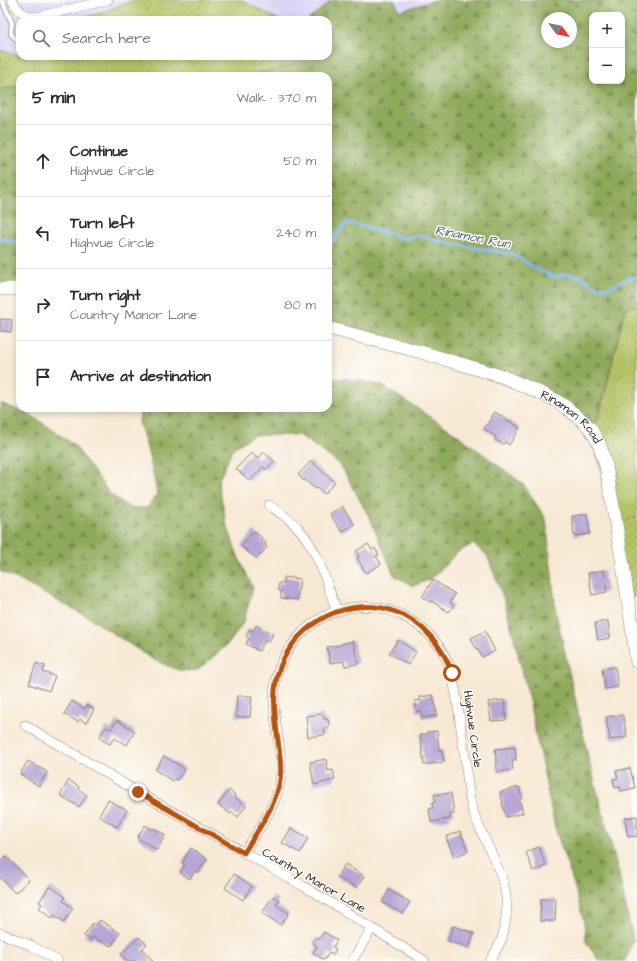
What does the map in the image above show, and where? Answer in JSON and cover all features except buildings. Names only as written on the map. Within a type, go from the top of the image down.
[{"type":"street","points":[[12,0],[19,11],[31,16]]},
{"type":"street","points":[[41,16],[108,0]]},
{"type":"street","points":[[0,289],[16,289]]},
{"type":"street","name":"Rinaman Road","points":[[332,329],[421,352],[504,377],[554,400],[567,408],[590,428],[599,443],[606,466],[623,565],[637,662]]},
{"type":"street","points":[[269,505],[292,521],[308,540],[318,558],[338,611]]},
{"type":"street","name":"Highvue Circle","points":[[244,853],[270,810],[277,794],[280,781],[281,766],[274,698],[280,667],[289,649],[301,634],[316,622],[338,611],[364,607],[397,612],[414,622],[429,635],[439,647],[448,664],[455,684],[472,810],[497,866],[506,892],[507,911],[504,930],[500,942],[490,961]]},
{"type":"street","name":"Country Manor Lane","points":[[25,725],[303,886],[425,961]]},
{"type":"street","points":[[352,961],[372,928]]},
{"type":"street","points":[[0,933],[30,946],[58,961]]},
{"type":"lane","points":[[2,0],[12,23],[11,34],[16,39]]},
{"type":"lane","points":[[19,11],[22,16]]},
{"type":"shaded area","points":[[0,0],[134,0],[88,16],[16,16],[16,54],[0,50]]},
{"type":"shaded area","points":[[241,0],[332,0],[313,16],[271,16]]},
{"type":"shaded area","points":[[394,0],[435,0],[400,11]]},
{"type":"green space","points":[[134,0],[241,0],[271,16],[88,16]]},
{"type":"green space","points":[[332,0],[394,0],[400,11],[435,0],[637,0],[637,305],[625,309],[598,420],[590,428],[555,400],[332,329],[332,72],[264,72],[293,65],[294,60],[332,60],[332,16],[313,16]]},
{"type":"green space","points":[[0,50],[16,54],[16,60],[295,60],[294,65],[264,72],[16,72],[16,87],[0,89]]},
{"type":"green space","points":[[16,87],[16,289],[0,289],[0,89]]},
{"type":"green space","points":[[637,305],[637,596],[628,598],[615,522],[590,428],[598,420],[625,309]]},
{"type":"green space","points":[[332,378],[349,379],[381,385],[455,433],[523,484],[546,519],[556,613],[589,761],[618,870],[633,940],[626,960],[602,961],[598,959],[586,942],[584,922],[575,888],[555,828],[526,686],[505,602],[487,555],[473,544],[458,552],[431,579],[413,586],[394,575],[370,518],[340,464],[299,435],[254,435],[233,448],[218,482],[226,522],[237,554],[253,588],[244,621],[230,642],[198,670],[181,671],[154,660],[90,618],[0,571],[0,403],[16,409],[16,412],[23,412],[31,415],[74,445],[110,494],[130,508],[147,508],[157,494],[147,448],[139,422],[140,412],[332,412]]},
{"type":"waterway","name":"Rinamon Run","points":[[332,242],[346,223],[363,226],[406,239],[416,235],[452,244],[512,254],[535,268],[554,277],[567,274],[581,276],[594,286],[608,288],[629,278],[637,277]]},
{"type":"waterway","name":"Rinamon Run","points":[[0,238],[16,243]]},
{"type":"route","points":[[138,792],[244,853],[270,810],[277,794],[280,781],[281,766],[274,698],[280,667],[289,649],[305,630],[316,622],[338,611],[357,607],[373,607],[397,612],[414,622],[429,635],[444,655],[452,673]]}]
